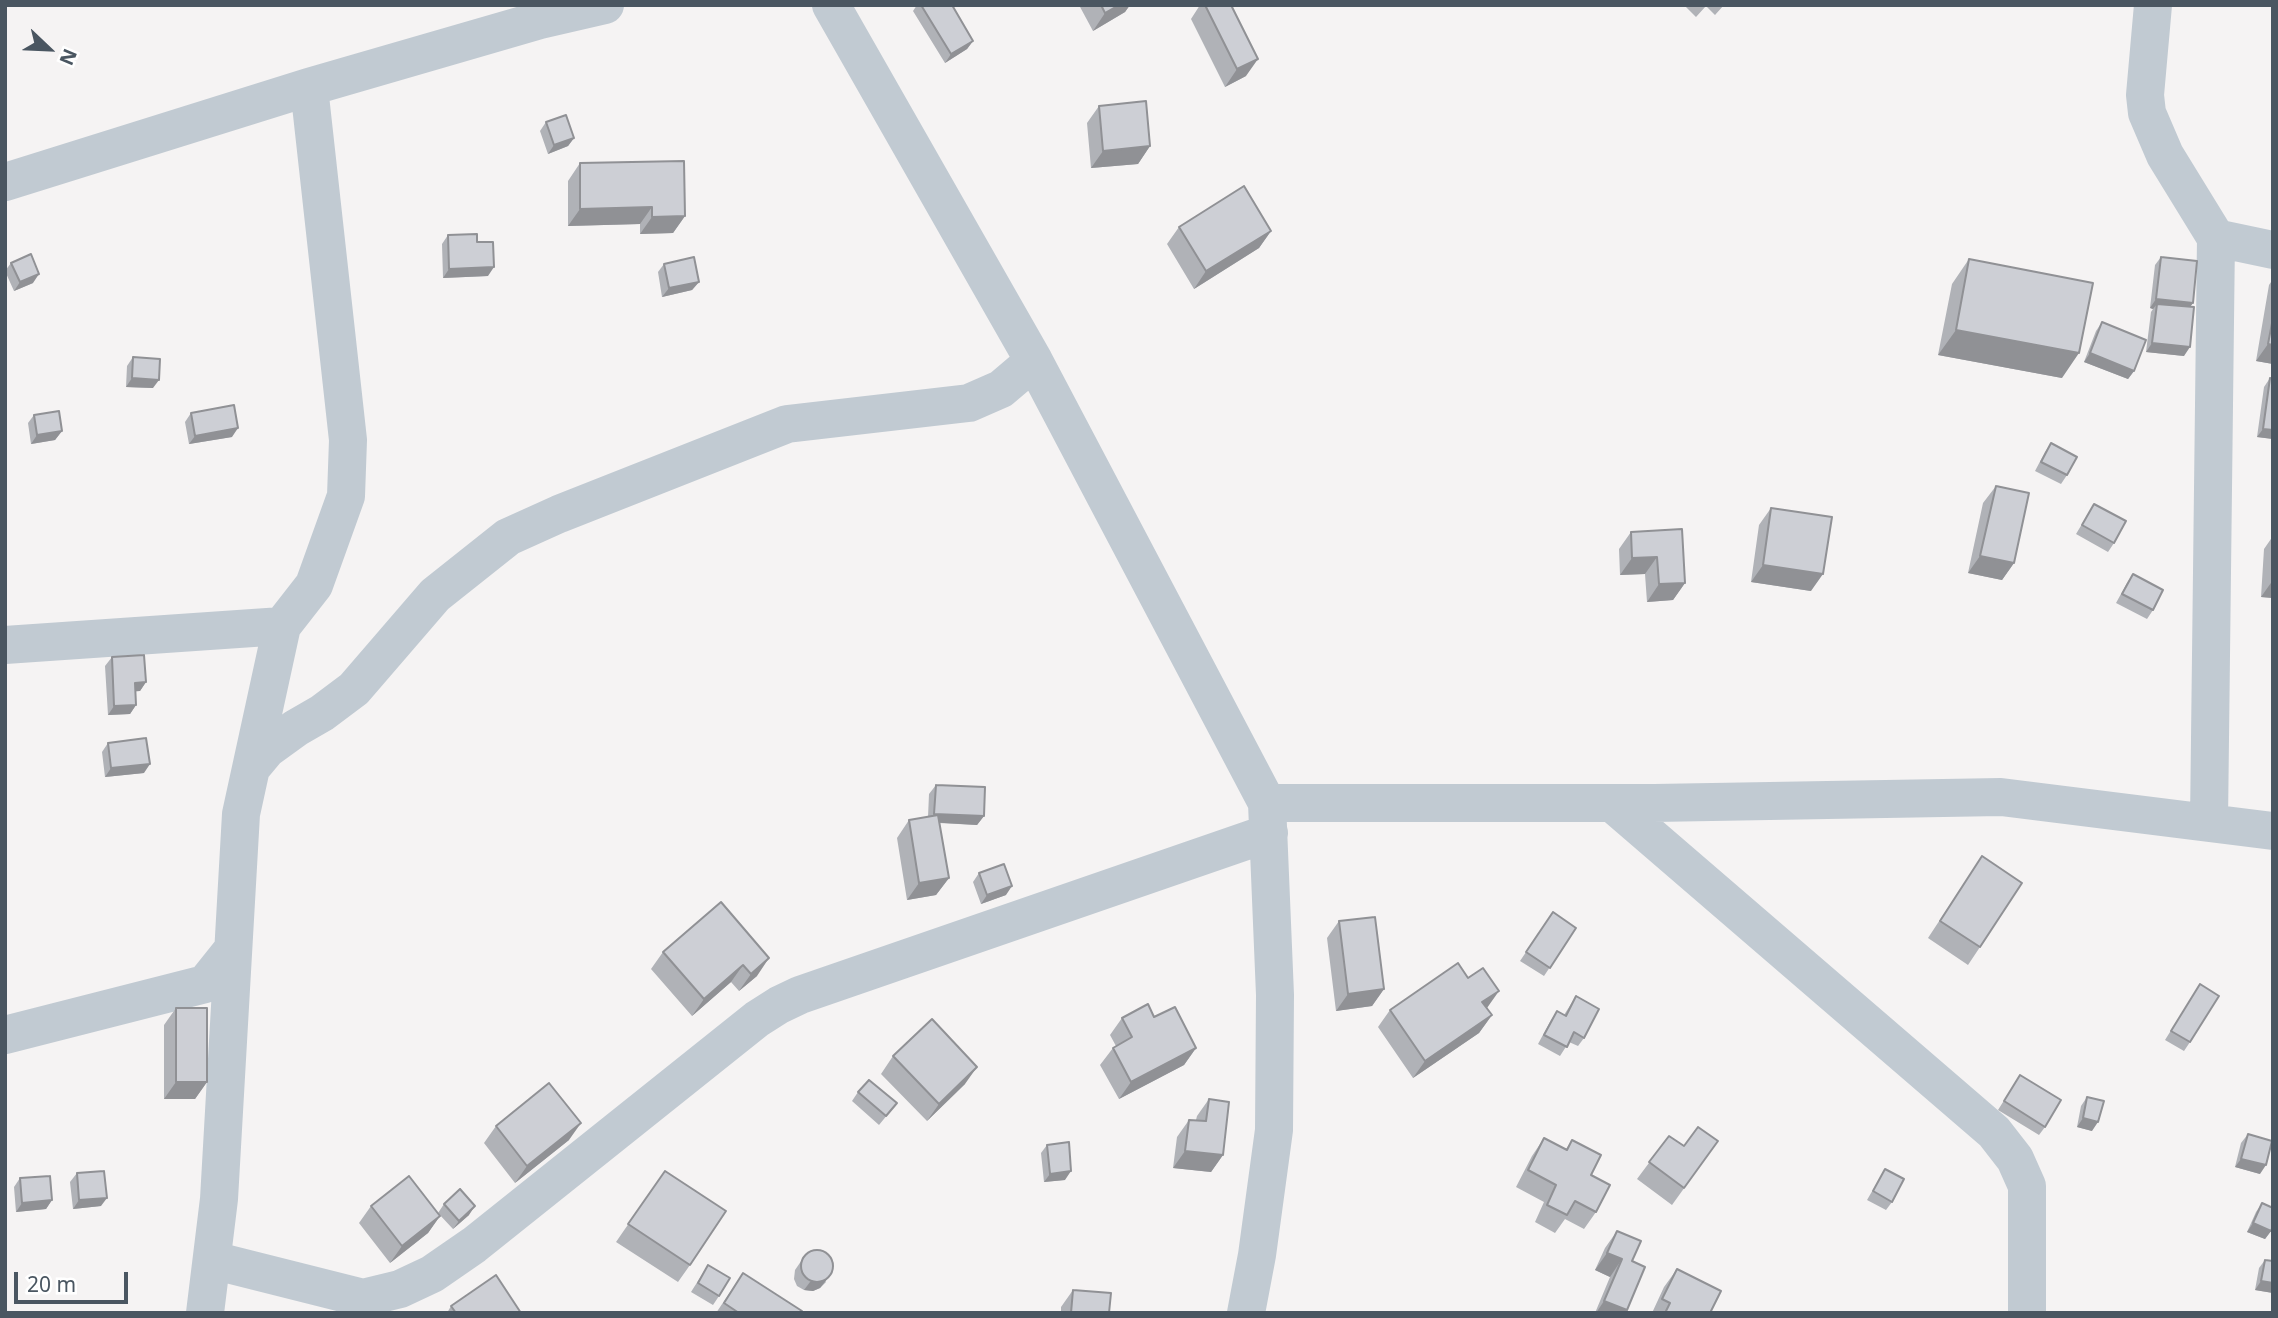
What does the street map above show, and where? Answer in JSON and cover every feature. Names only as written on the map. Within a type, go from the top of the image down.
[{"type":"street","points":[[5,182],[309,87],[540,20],[605,5]]},
{"type":"street","points":[[831,5],[1034,361],[1268,818],[1275,995],[1274,1130],[1257,1255],[1246,1313]]},
{"type":"street","points":[[2154,5],[2145,95],[2147,113],[2165,155],[2216,237],[2209,822]]},
{"type":"street","points":[[205,1313],[219,1199],[241,814],[282,626],[314,585],[346,496],[348,440],[309,87]]},
{"type":"street","points":[[2216,237],[2273,250]]},
{"type":"street","points":[[252,767],[267,748],[354,689],[435,595],[508,537],[559,514],[787,424],[969,403],[1001,390],[1034,361]]},
{"type":"street","points":[[5,645],[282,626]]},
{"type":"street","points":[[212,1260],[363,1298],[400,1289],[432,1274],[474,1245],[747,1027],[779,1005],[1268,818],[1612,803],[2001,797],[2273,831]]},
{"type":"street","points":[[1612,803],[1994,1132],[2015,1160],[2027,1186],[2027,1313]]},
{"type":"street","points":[[5,1035],[205,984],[233,949]]},
{"type":"building","points":[[921,5],[952,5],[973,41],[951,54]]},
{"type":"building","points":[[1101,5],[1119,5],[1105,13]]},
{"type":"building","points":[[1205,5],[1231,5],[1258,59],[1237,69]]},
{"type":"building","points":[[1146,101],[1150,146],[1103,151],[1099,106]]},
{"type":"building","points":[[566,115],[574,138],[554,145],[546,122]]},
{"type":"building","points":[[684,161],[685,216],[652,217],[652,207],[580,209],[580,163]]},
{"type":"building","points":[[1244,186],[1271,231],[1206,271],[1179,227]]},
{"type":"building","points":[[477,234],[477,242],[493,242],[494,267],[449,269],[448,235]]},
{"type":"building","points":[[31,254],[39,274],[20,282],[11,263]]},
{"type":"building","points":[[694,257],[699,282],[669,288],[664,264]]},
{"type":"building","points":[[2161,257],[2197,261],[2193,303],[2156,299]]},
{"type":"building","points":[[1969,259],[2093,283],[2079,353],[1956,330]]},
{"type":"building","points":[[2157,304],[2194,307],[2190,347],[2152,343]]},
{"type":"building","points":[[2273,318],[2273,345],[2268,344]]},
{"type":"building","points":[[2102,322],[2146,340],[2134,371],[2090,353]]},
{"type":"building","points":[[133,357],[160,359],[159,380],[132,378]]},
{"type":"building","points":[[2270,378],[2273,379],[2273,430],[2263,429]]},
{"type":"building","points":[[234,405],[238,428],[195,436],[191,413]]},
{"type":"building","points":[[59,411],[62,431],[37,435],[34,415]]},
{"type":"building","points":[[2051,443],[2077,457],[2067,475],[2041,462]]},
{"type":"building","points":[[1996,486],[2029,493],[2014,563],[1980,556]]},
{"type":"building","points":[[2094,504],[2126,521],[2114,543],[2082,525]]},
{"type":"building","points":[[1771,508],[1832,517],[1823,574],[1763,565]]},
{"type":"building","points":[[1682,529],[1685,583],[1659,584],[1657,557],[1632,558],[1631,532]]},
{"type":"building","points":[[2133,574],[2163,590],[2153,610],[2122,594]]},
{"type":"building","points":[[144,655],[146,682],[135,683],[136,705],[114,706],[112,657]]},
{"type":"building","points":[[146,738],[150,764],[111,768],[108,743]]},
{"type":"building","points":[[936,785],[985,787],[984,816],[934,814]]},
{"type":"building","points":[[938,815],[949,878],[919,883],[909,820]]},
{"type":"building","points":[[1982,856],[2022,883],[1980,947],[1940,921]]},
{"type":"building","points":[[1004,864],[1012,886],[987,895],[979,873]]},
{"type":"building","points":[[721,902],[769,958],[751,974],[743,965],[704,999],[663,952]]},
{"type":"building","points":[[1553,912],[1576,928],[1550,968],[1526,952]]},
{"type":"building","points":[[1375,917],[1384,989],[1348,994],[1339,921]]},
{"type":"building","points":[[1458,963],[1468,978],[1483,968],[1499,991],[1482,1002],[1492,1015],[1425,1061],[1390,1010]]},
{"type":"building","points":[[2200,984],[2219,996],[2190,1042],[2171,1031]]},
{"type":"building","points":[[1576,996],[1599,1009],[1584,1038],[1574,1032],[1567,1047],[1544,1035],[1557,1011],[1566,1016]]},
{"type":"building","points":[[1148,1004],[1154,1017],[1175,1007],[1196,1048],[1131,1082],[1113,1048],[1132,1037],[1122,1018]]},
{"type":"building","points":[[176,1008],[207,1008],[207,1082],[176,1082]]},
{"type":"building","points":[[932,1019],[977,1067],[939,1104],[893,1056]]},
{"type":"building","points":[[2020,1075],[2061,1100],[2045,1127],[2004,1101]]},
{"type":"building","points":[[869,1080],[897,1103],[886,1116],[858,1092]]},
{"type":"building","points":[[549,1083],[581,1123],[527,1166],[496,1126]]},
{"type":"building","points":[[2087,1097],[2104,1101],[2098,1122],[2083,1118]]},
{"type":"building","points":[[1209,1099],[1229,1102],[1223,1155],[1185,1151],[1189,1120],[1206,1121]]},
{"type":"building","points":[[1698,1127],[1718,1141],[1684,1188],[1649,1162],[1669,1136],[1684,1146]]},
{"type":"building","points":[[2248,1134],[2272,1141],[2266,1165],[2241,1159]]},
{"type":"building","points":[[1544,1138],[1567,1150],[1572,1140],[1601,1155],[1591,1175],[1610,1185],[1596,1212],[1575,1201],[1567,1215],[1547,1205],[1556,1185],[1528,1170]]},
{"type":"building","points":[[1069,1142],[1071,1171],[1050,1174],[1047,1145]]},
{"type":"building","points":[[1885,1169],[1904,1179],[1892,1202],[1873,1191]]},
{"type":"building","points":[[104,1171],[107,1198],[79,1200],[77,1173]]},
{"type":"building","points":[[665,1171],[726,1211],[690,1265],[628,1224]]},
{"type":"building","points":[[50,1176],[52,1200],[22,1203],[20,1178]]},
{"type":"building","points":[[409,1176],[440,1216],[402,1246],[371,1206]]},
{"type":"building","points":[[460,1189],[475,1206],[459,1221],[444,1204]]},
{"type":"building","points":[[2262,1203],[2273,1208],[2271,1231],[2253,1223]]},
{"type":"building","points":[[1617,1231],[1641,1241],[1632,1261],[1645,1267],[1627,1310],[1604,1301],[1622,1259],[1607,1253]]},
{"type":"building","points":[[817,1250],[828,1255],[833,1266],[828,1277],[817,1282],[806,1277],[801,1266],[806,1255]]},
{"type":"building","points":[[2265,1260],[2273,1261],[2273,1283],[2261,1281]]},
{"type":"building","points":[[708,1265],[730,1278],[719,1296],[698,1283]]},
{"type":"building","points":[[1677,1269],[1721,1291],[1710,1313],[1665,1313],[1670,1303],[1662,1299]]},
{"type":"building","points":[[743,1273],[802,1311],[801,1313],[739,1313],[724,1303]]},
{"type":"building","points":[[496,1275],[521,1313],[456,1313],[451,1306]]},
{"type":"building","points":[[1073,1290],[1111,1293],[1109,1313],[1071,1313]]}]
